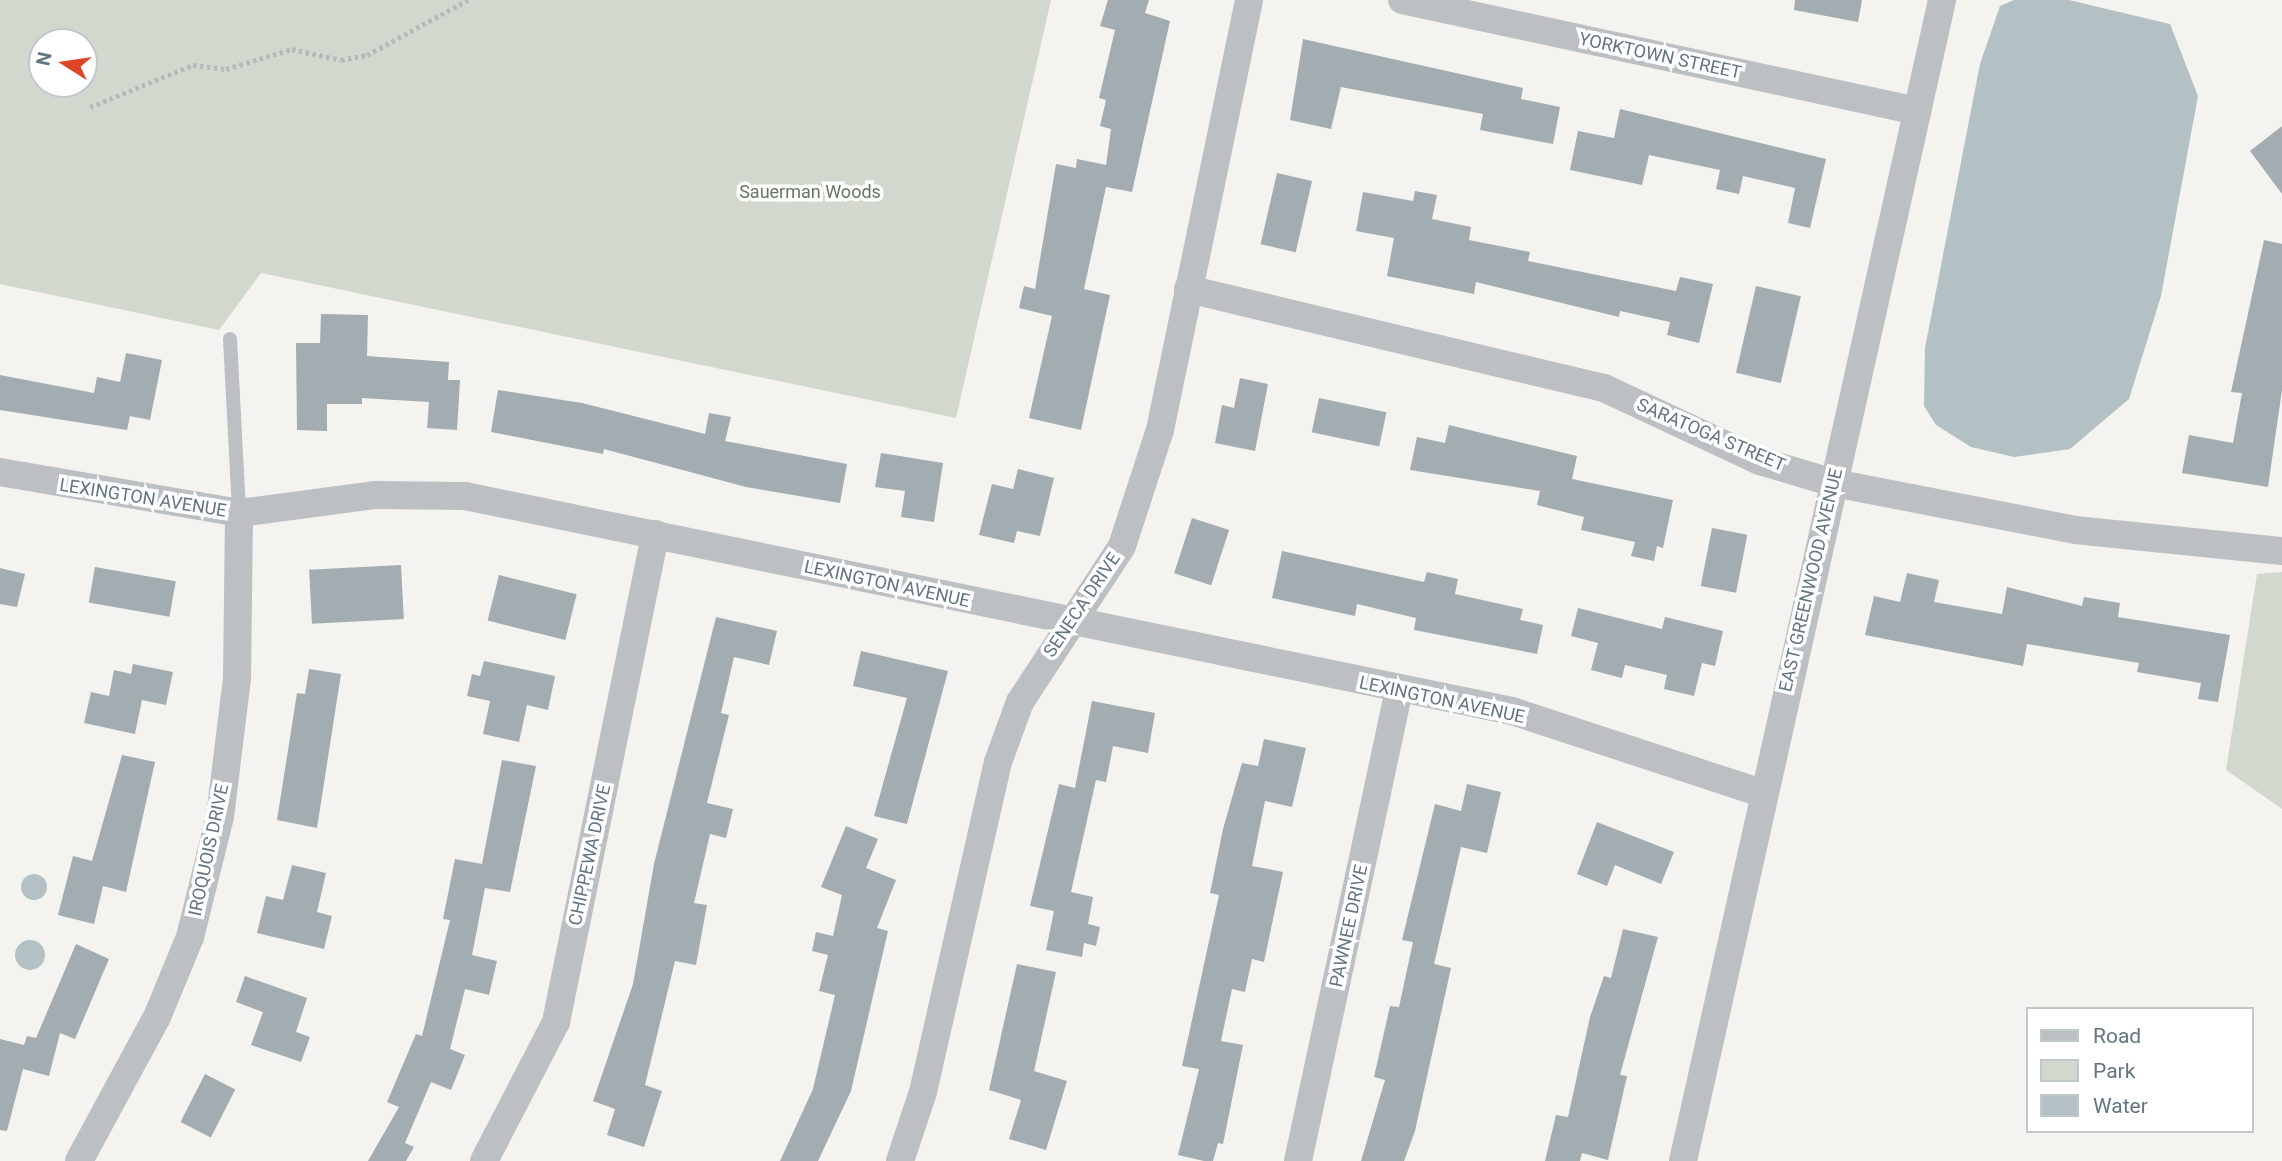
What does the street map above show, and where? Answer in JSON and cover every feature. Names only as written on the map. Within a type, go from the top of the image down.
[{"type":"street","name":"SENECA DRIVE","points":[[900,1161],[923,1092],[998,762],[1020,702],[1068,623],[1122,546],[1160,430],[1249,0]]},
{"type":"street","name":"YORKTOWN STREET","points":[[1402,0],[1917,111]]},
{"type":"street","name":"EAST GREENWOOD AVENUE","points":[[1683,1161],[1762,793],[1942,0]]},
{"type":"street","name":"SARATOGA STREET","points":[[1188,289],[1604,388],[1760,461],[1834,483],[2076,530],[2282,551]]},
{"type":"street","name":"LEXINGTON AVENUE","points":[[0,472],[239,513],[376,495],[465,496],[1399,691],[1512,711],[1762,793]]},
{"type":"street","name":"IROQUOIS DRIVE","points":[[79,1161],[157,1017],[190,937],[220,817],[237,679],[239,513]]},
{"type":"street","name":"CHIPPEWA DRIVE","points":[[484,1161],[555,1022],[655,534]]},
{"type":"street","name":"PAWNEE DRIVE","points":[[1298,1161],[1399,691]]},
{"type":"lane","points":[[230,339],[239,513]]},
{"type":"path","points":[[90,107],[193,65],[226,69],[292,49],[341,60],[367,55],[468,0]]},
{"type":"green space","name":"Sauerman Woods","points":[[0,0],[1051,0],[956,418],[261,273],[219,330],[0,284]]},
{"type":"green space","points":[[2282,572],[2282,809],[2226,770],[2257,574]]},
{"type":"water","points":[[2014,0],[2069,0],[2170,24],[2198,96],[2161,296],[2129,399],[2070,449],[2014,457],[1971,447],[1936,425],[1924,406],[1925,348],[1980,64],[2000,6]]},
{"type":"water","points":[[34,874],[43,878],[47,887],[43,896],[34,900],[25,896],[21,887],[25,878]]},
{"type":"water","points":[[30,940],[41,944],[45,955],[41,966],[30,970],[19,966],[15,955],[19,944]]},
{"type":"building","points":[[1108,0],[1149,0],[1145,13],[1170,21],[1132,192],[1106,187],[1084,289],[1110,295],[1081,430],[1029,418],[1052,316],[1019,308],[1024,286],[1035,289],[1056,164],[1076,168],[1077,159],[1106,165],[1111,129],[1100,126],[1106,100],[1099,98],[1115,30],[1100,26]]},
{"type":"building","points":[[1795,0],[1862,0],[1858,22],[1794,10]]},
{"type":"building","points":[[1303,39],[1523,88],[1521,99],[1560,107],[1553,144],[1480,130],[1483,114],[1341,87],[1331,129],[1290,120]]},
{"type":"building","points":[[1620,109],[1826,159],[1810,228],[1788,223],[1795,188],[1743,176],[1739,194],[1716,189],[1720,170],[1649,155],[1642,185],[1570,170],[1578,131],[1614,138]]},
{"type":"building","points":[[2282,126],[2282,194],[2250,151]]},
{"type":"building","points":[[1277,173],[1312,181],[1296,252],[1261,244]]},
{"type":"building","points":[[1415,191],[1437,195],[1432,219],[1471,227],[1469,240],[1530,252],[1528,261],[1676,291],[1680,277],[1713,284],[1699,343],[1667,335],[1670,322],[1620,311],[1619,317],[1476,282],[1474,294],[1387,276],[1394,238],[1356,231],[1363,192],[1413,201]]},
{"type":"building","points":[[2264,240],[2282,244],[2282,390],[2268,487],[2182,473],[2189,435],[2233,443],[2242,393],[2231,392]]},
{"type":"building","points":[[1756,286],[1801,296],[1781,383],[1736,373]]},
{"type":"building","points":[[321,314],[368,315],[367,356],[449,362],[448,380],[460,380],[457,430],[427,428],[429,402],[362,398],[362,404],[327,404],[327,431],[297,430],[296,343],[320,343]]},
{"type":"building","points":[[126,353],[162,360],[150,420],[130,416],[127,430],[0,410],[0,375],[94,393],[97,377],[120,382]]},
{"type":"building","points":[[1240,378],[1268,384],[1255,451],[1215,443],[1222,405],[1234,408]]},
{"type":"building","points":[[498,390],[582,403],[705,434],[709,413],[731,417],[725,441],[847,464],[840,503],[746,487],[604,449],[603,454],[491,432]]},
{"type":"building","points":[[1319,398],[1386,412],[1379,447],[1312,432]]},
{"type":"building","points":[[1449,425],[1577,456],[1572,479],[1673,500],[1663,548],[1657,546],[1654,561],[1631,556],[1635,542],[1581,530],[1584,517],[1537,505],[1540,491],[1410,470],[1417,437],[1445,443]]},
{"type":"building","points":[[881,453],[943,463],[934,522],[901,517],[905,491],[875,487]]},
{"type":"building","points":[[1018,469],[1054,478],[1040,536],[1017,531],[1014,543],[979,535],[992,484],[1013,489]]},
{"type":"building","points":[[1192,518],[1229,530],[1211,585],[1174,573]]},
{"type":"building","points":[[1712,528],[1747,535],[1736,593],[1701,586]]},
{"type":"building","points":[[1282,551],[1424,582],[1427,572],[1458,579],[1455,594],[1523,609],[1520,620],[1543,625],[1537,654],[1414,630],[1416,618],[1357,604],[1355,616],[1272,598]]},
{"type":"building","points":[[401,565],[404,619],[312,624],[309,570]]},
{"type":"building","points":[[95,567],[176,581],[170,617],[89,602]]},
{"type":"building","points":[[0,568],[25,574],[17,607],[0,604]]},
{"type":"building","points":[[1907,573],[1939,580],[1934,602],[2002,614],[2007,587],[2082,606],[2084,597],[2120,603],[2118,617],[2230,635],[2218,702],[2198,699],[2201,683],[2137,672],[2139,663],[2027,644],[2023,666],[1865,635],[1874,596],[1900,602]]},
{"type":"building","points":[[499,575],[577,594],[565,640],[488,621]]},
{"type":"building","points":[[1578,608],[1662,629],[1665,617],[1723,631],[1715,666],[1702,663],[1694,696],[1664,689],[1667,675],[1625,665],[1622,678],[1591,670],[1598,643],[1571,636]]},
{"type":"building","points":[[716,617],[777,631],[769,665],[734,657],[721,713],[729,715],[707,803],[733,809],[726,838],[710,834],[694,903],[707,905],[696,965],[675,961],[645,1085],[662,1091],[644,1147],[607,1135],[615,1109],[593,1101],[633,984],[654,864]]},
{"type":"building","points":[[861,651],[948,671],[907,824],[874,816],[907,698],[853,686]]},
{"type":"building","points":[[484,661],[555,676],[548,710],[527,705],[519,742],[483,734],[490,701],[467,696],[472,674],[480,676]]},
{"type":"building","points":[[133,664],[173,672],[166,705],[142,700],[135,734],[84,723],[91,692],[109,696],[114,670],[131,674]]},
{"type":"building","points":[[309,669],[341,674],[317,828],[277,820],[297,693],[305,694]]},
{"type":"building","points":[[1092,701],[1155,713],[1148,753],[1113,746],[1106,782],[1096,780],[1071,892],[1093,897],[1088,924],[1100,927],[1096,946],[1084,943],[1082,957],[1046,950],[1054,911],[1030,906],[1059,784],[1075,788]]},
{"type":"building","points":[[1264,739],[1306,748],[1292,807],[1265,801],[1252,866],[1283,872],[1264,962],[1252,959],[1245,992],[1232,989],[1221,1041],[1243,1045],[1223,1144],[1218,1143],[1213,1161],[1204,1161],[1178,1155],[1199,1069],[1182,1066],[1219,895],[1210,893],[1223,829],[1242,763],[1258,766]]},
{"type":"building","points":[[122,755],[155,762],[126,892],[103,886],[94,924],[58,915],[73,856],[92,861]]},
{"type":"building","points":[[502,760],[536,766],[510,892],[485,888],[472,955],[497,961],[489,995],[465,989],[450,1049],[465,1055],[451,1090],[431,1082],[405,1143],[414,1147],[406,1161],[368,1161],[399,1107],[387,1102],[416,1034],[422,1036],[450,920],[443,919],[455,859],[482,864]]},
{"type":"building","points":[[1467,784],[1501,792],[1487,853],[1461,847],[1434,964],[1451,968],[1415,1131],[1404,1161],[1361,1161],[1385,1080],[1374,1077],[1390,1006],[1399,1007],[1413,942],[1402,940],[1435,804],[1461,811]]},
{"type":"building","points":[[1597,822],[1674,852],[1661,884],[1615,865],[1607,886],[1577,874]]},
{"type":"building","points":[[846,826],[878,839],[866,868],[896,880],[877,928],[888,931],[851,1091],[818,1161],[780,1161],[813,1089],[835,995],[819,991],[828,955],[812,951],[816,932],[833,936],[842,895],[821,887]]},
{"type":"building","points":[[292,865],[326,873],[317,912],[332,916],[324,949],[257,933],[266,896],[283,900]]},
{"type":"building","points":[[1623,929],[1658,937],[1620,1075],[1627,1076],[1608,1160],[1582,1153],[1580,1161],[1545,1161],[1556,1115],[1568,1117],[1590,1017],[1604,976],[1611,978]]},
{"type":"building","points":[[76,944],[109,959],[75,1039],[60,1033],[49,1076],[23,1069],[7,1131],[0,1130],[0,1039],[24,1045],[27,1036],[36,1038]]},
{"type":"building","points":[[1017,964],[1056,972],[1034,1071],[1067,1081],[1046,1150],[1009,1139],[1021,1100],[989,1090]]},
{"type":"building","points":[[245,976],[307,998],[296,1032],[310,1037],[301,1062],[251,1045],[263,1012],[236,1002]]},
{"type":"building","points":[[205,1074],[235,1089],[211,1138],[180,1122]]}]
